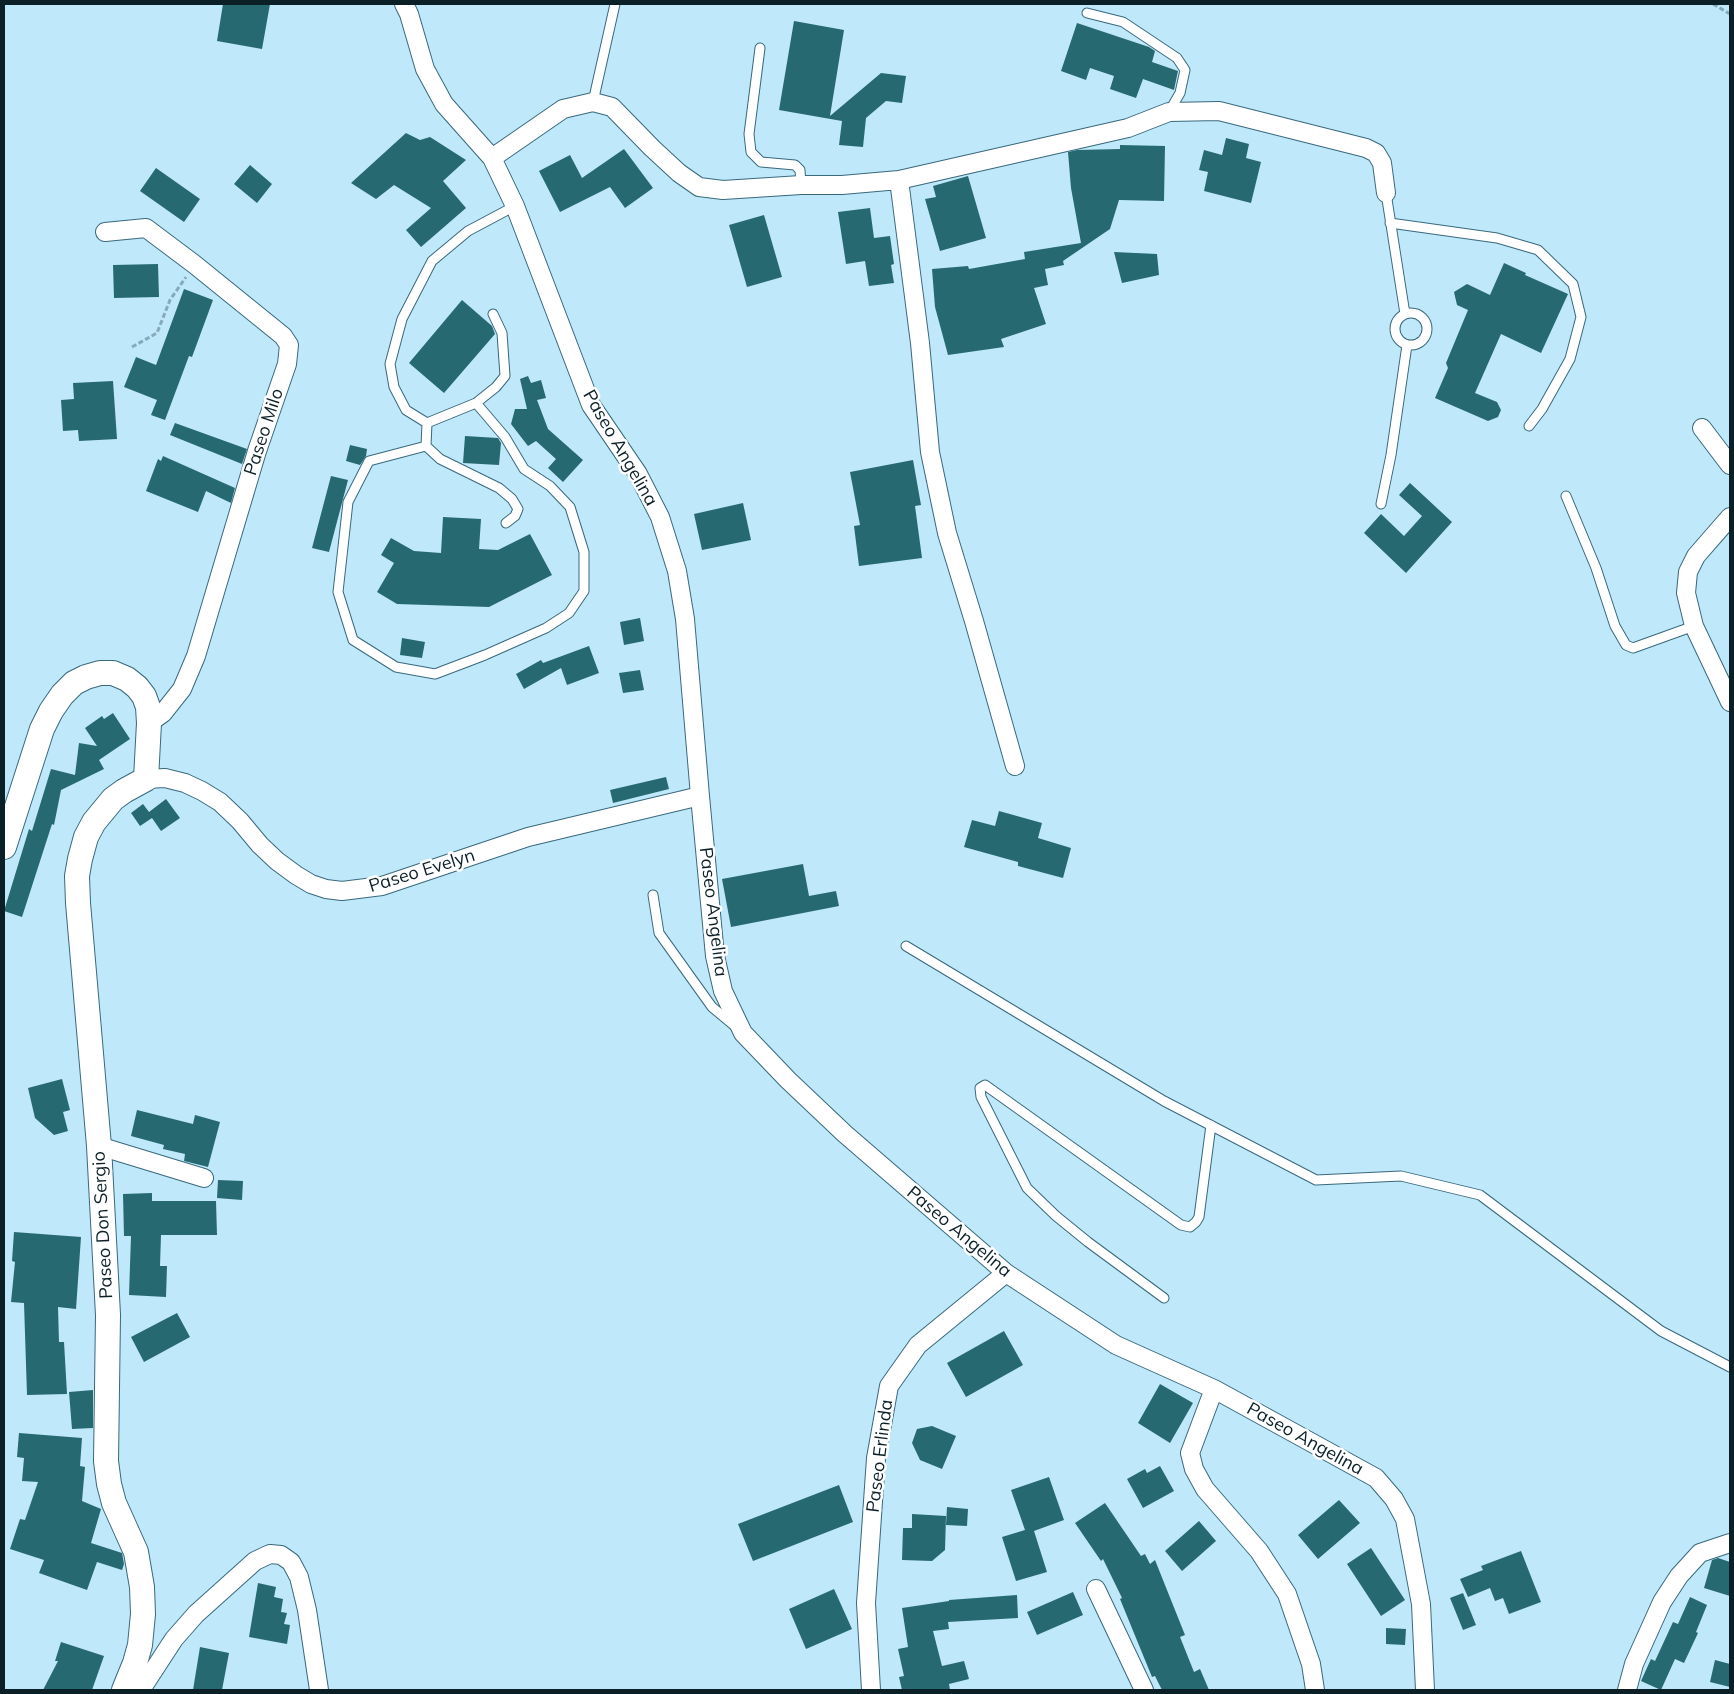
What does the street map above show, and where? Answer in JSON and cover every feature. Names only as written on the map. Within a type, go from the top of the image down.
[{"type":"street","name":"Paseo Angelina","points":[[404,4],[410,14],[425,69],[444,104],[492,158],[515,206],[591,406],[638,474],[660,517],[678,571],[685,619],[716,956],[724,990],[744,1033],[788,1080],[845,1134],[1006,1273],[1116,1345],[1214,1389],[1376,1478],[1394,1499],[1405,1519],[1421,1604],[1425,1690]]},
{"type":"street","points":[[492,158],[564,109],[592,102],[612,107],[672,167],[700,187],[723,190],[801,185],[842,185],[899,180],[1128,128],[1169,112],[1219,111],[1366,148],[1376,153],[1382,162],[1386,193]]},
{"type":"street","points":[[899,180],[920,343],[930,452],[947,533],[1015,766]]},
{"type":"street","name":"Paseo Milo","points":[[105,232],[146,228],[283,336],[289,345],[287,364],[257,451],[196,656],[182,689],[163,712],[149,724]]},
{"type":"street","points":[[1702,428],[1730,465]]},
{"type":"street","points":[[1730,516],[1696,556],[1688,572],[1686,593],[1694,626],[1730,702]]},
{"type":"street","points":[[4,847],[42,728],[62,695],[74,683],[86,677],[100,673],[113,673],[137,687],[144,696],[148,707],[149,724],[146,779]]},
{"type":"street","name":"Paseo Evelyn","points":[[146,779],[165,778],[185,782],[202,791],[220,802],[272,856],[296,875],[311,884],[326,889],[342,891],[382,886],[528,837],[700,796]]},
{"type":"street","name":"Paseo Don Sergio","points":[[124,1690],[140,1645],[143,1614],[142,1587],[136,1552],[112,1493],[106,1461],[108,1315],[99,1146],[78,903],[78,876],[86,837],[94,822],[102,811],[124,791],[146,779]]},
{"type":"street","points":[[99,1146],[204,1178]]},
{"type":"street","name":"Paseo Erlinda","points":[[871,1690],[866,1603],[876,1458],[889,1386],[918,1346],[1006,1273]]},
{"type":"street","points":[[1214,1389],[1190,1453],[1194,1470],[1205,1489],[1259,1551],[1287,1594],[1311,1664],[1315,1690]]},
{"type":"street","points":[[1627,1690],[1634,1664],[1662,1602],[1679,1576],[1700,1552],[1730,1543]]},
{"type":"street","points":[[137,1690],[144,1685],[174,1639],[196,1614],[255,1561],[270,1554],[281,1555],[291,1562],[299,1577],[307,1610],[319,1690]]},
{"type":"street","points":[[1096,1589],[1144,1690]]},
{"type":"lane","points":[[592,102],[615,4]]},
{"type":"lane","points":[[1087,13],[1123,22],[1177,58],[1185,70],[1180,93],[1169,112]]},
{"type":"lane","points":[[760,48],[749,134],[751,152],[761,162],[796,165],[800,170],[801,185]]},
{"type":"lane","points":[[1386,193],[1405,314]]},
{"type":"lane","points":[[427,423],[406,410],[394,387],[390,364],[402,320],[432,261],[468,231],[515,206]]},
{"type":"lane","points":[[1390,222],[1497,238],[1538,250],[1573,284],[1581,316],[1570,359],[1542,409],[1529,426]]},
{"type":"lane","points":[[1415,313],[1424,319],[1427,328],[1425,338],[1417,344],[1407,345],[1399,339],[1395,330],[1398,320],[1405,314],[1415,313]]},
{"type":"lane","points":[[427,423],[476,403],[496,387],[505,376],[502,333],[493,314]]},
{"type":"lane","points":[[1381,504],[1391,455],[1407,345]]},
{"type":"lane","points":[[426,446],[369,461],[348,502],[338,592],[353,640],[396,667],[435,674],[485,655],[546,628],[569,613],[584,591],[584,552],[570,507],[550,486],[524,469],[506,437],[476,403]]},
{"type":"lane","points":[[427,423],[426,446],[440,459],[499,488],[512,499],[518,509],[515,516],[506,524]]},
{"type":"lane","points":[[1566,496],[1596,568],[1615,626],[1626,645],[1633,648],[1694,626]]},
{"type":"lane","points":[[653,895],[659,933],[712,1007],[744,1033]]},
{"type":"lane","points":[[906,946],[1164,1101],[1316,1180],[1401,1176],[1480,1195],[1661,1331],[1730,1367]]},
{"type":"lane","points":[[1164,1298],[1088,1242],[1056,1216],[1027,1188],[981,1097],[980,1088],[985,1085],[1181,1224],[1190,1226],[1199,1217],[1211,1125]]},
{"type":"path","points":[[1713,4],[1730,14]]},
{"type":"path","points":[[132,347],[157,333],[170,300],[194,264]]},
{"type":"building","points":[[223,4],[270,4],[262,49],[217,41]]},
{"type":"building","points":[[794,21],[844,30],[830,116],[881,73],[906,76],[902,103],[886,101],[866,118],[863,147],[839,145],[842,121],[779,110]]},
{"type":"building","points":[[1077,23],[1149,47],[1155,51],[1152,62],[1178,71],[1174,90],[1143,79],[1136,98],[1110,89],[1114,76],[1090,68],[1086,80],[1061,71]]},
{"type":"building","points":[[406,133],[420,140],[430,137],[466,160],[443,181],[466,208],[421,247],[406,230],[431,208],[394,185],[376,199],[351,183]]},
{"type":"building","points":[[1226,138],[1249,144],[1246,158],[1261,162],[1251,203],[1204,191],[1208,172],[1199,170],[1204,150],[1222,155]]},
{"type":"building","points":[[1120,145],[1165,146],[1164,201],[1119,200],[1110,229],[1063,261],[1064,265],[1045,269],[1048,285],[1034,288],[1046,324],[1001,339],[1004,347],[948,355],[935,307],[932,269],[968,266],[969,269],[1025,259],[1024,252],[1081,243],[1071,188],[1068,152],[1120,149]]},
{"type":"building","points":[[624,149],[653,188],[625,208],[610,187],[560,212],[539,171],[570,155],[582,178]]},
{"type":"building","points":[[250,165],[272,184],[257,203],[234,184]]},
{"type":"building","points":[[156,168],[200,199],[184,222],[140,191]]},
{"type":"building","points":[[968,176],[986,238],[940,251],[925,199],[936,197],[933,186]]},
{"type":"building","points":[[870,208],[874,238],[890,236],[894,264],[891,265],[894,283],[869,286],[865,261],[846,264],[838,212]]},
{"type":"building","points":[[764,215],[782,277],[747,287],[729,225]]},
{"type":"building","points":[[1114,252],[1157,254],[1159,275],[1122,283]]},
{"type":"building","points":[[1504,263],[1526,273],[1525,275],[1568,294],[1541,353],[1501,334],[1475,393],[1497,402],[1501,410],[1498,417],[1488,421],[1435,398],[1448,368],[1446,363],[1468,310],[1457,305],[1454,292],[1467,284],[1490,295]]},
{"type":"building","points":[[158,264],[159,297],[114,298],[113,265]]},
{"type":"building","points":[[184,289],[213,300],[192,357],[189,356],[165,420],[151,415],[157,400],[124,387],[136,357],[156,365]]},
{"type":"building","points":[[462,300],[492,326],[495,334],[444,393],[409,363]]},
{"type":"building","points":[[528,376],[531,383],[541,380],[546,398],[537,400],[548,429],[583,460],[563,482],[548,468],[556,459],[536,441],[528,446],[511,424],[515,409],[527,409],[520,379]]},
{"type":"building","points":[[113,381],[117,439],[79,441],[78,430],[63,431],[61,400],[74,399],[73,383]]},
{"type":"building","points":[[175,423],[247,449],[242,464],[170,435]]},
{"type":"building","points":[[465,436],[498,438],[501,443],[499,465],[463,463]]},
{"type":"building","points":[[350,445],[367,449],[366,456],[360,465],[346,461]]},
{"type":"building","points":[[163,456],[235,488],[231,503],[206,491],[198,512],[146,491],[158,459],[161,461]]},
{"type":"building","points":[[913,460],[921,505],[915,506],[922,558],[859,566],[854,526],[860,525],[850,472]]},
{"type":"building","points":[[331,476],[348,480],[329,552],[312,548]]},
{"type":"building","points":[[1410,483],[1452,522],[1406,573],[1364,533],[1381,514],[1404,536],[1422,516],[1399,495]]},
{"type":"building","points":[[743,503],[751,540],[702,550],[694,514]]},
{"type":"building","points":[[443,517],[481,519],[479,549],[498,550],[530,534],[552,575],[489,607],[397,604],[377,592],[394,563],[381,555],[391,538],[414,551],[441,553]]},
{"type":"building","points":[[640,618],[644,641],[624,645],[620,622]]},
{"type":"building","points":[[402,638],[425,642],[422,658],[400,655]]},
{"type":"building","points":[[589,646],[599,673],[567,685],[561,668],[524,689],[516,674],[541,660],[543,663]]},
{"type":"building","points":[[640,670],[644,690],[623,693],[619,673]]},
{"type":"building","points":[[113,713],[130,739],[99,760],[104,769],[61,790],[54,825],[52,824],[22,917],[4,911],[29,829],[32,831],[51,769],[75,775],[79,743],[97,746],[85,728],[102,716],[104,719]]},
{"type":"building","points":[[666,777],[669,789],[613,803],[610,790]]},
{"type":"building","points":[[166,799],[180,818],[161,831],[152,818],[140,826],[131,813],[143,804],[149,812]]},
{"type":"building","points":[[999,811],[1042,823],[1038,838],[1071,848],[1063,878],[1018,866],[1018,862],[964,847],[972,820],[995,826]]},
{"type":"building","points":[[803,864],[809,896],[836,891],[839,906],[731,927],[722,879]]},
{"type":"building","points":[[62,1079],[70,1110],[63,1112],[68,1131],[54,1135],[35,1118],[28,1088]]},
{"type":"building","points":[[137,1110],[193,1124],[195,1115],[220,1122],[208,1167],[184,1161],[185,1154],[163,1149],[164,1145],[131,1136]]},
{"type":"building","points":[[218,1180],[243,1181],[242,1200],[217,1198]]},
{"type":"building","points":[[152,1193],[152,1201],[216,1201],[217,1235],[161,1235],[160,1266],[167,1266],[166,1297],[129,1295],[131,1236],[124,1236],[123,1194]]},
{"type":"building","points":[[14,1232],[81,1237],[76,1309],[58,1307],[59,1342],[64,1342],[67,1394],[27,1395],[24,1303],[11,1302],[15,1262],[12,1261]]},
{"type":"building","points":[[177,1313],[190,1337],[144,1362],[131,1337]]},
{"type":"building","points":[[1004,1331],[1023,1365],[966,1397],[947,1363]]},
{"type":"building","points":[[1160,1384],[1193,1403],[1170,1443],[1138,1423]]},
{"type":"building","points":[[93,1390],[93,1428],[72,1429],[69,1392]]},
{"type":"building","points":[[932,1426],[956,1436],[942,1469],[920,1460],[912,1443],[917,1429]]},
{"type":"building","points":[[19,1433],[82,1438],[80,1466],[85,1467],[82,1501],[101,1509],[91,1543],[122,1553],[124,1564],[122,1570],[97,1562],[87,1590],[39,1573],[44,1560],[10,1549],[20,1519],[25,1520],[38,1482],[22,1481],[24,1458],[17,1457]]},
{"type":"building","points":[[1160,1466],[1174,1491],[1143,1508],[1127,1479],[1145,1469],[1147,1473]]},
{"type":"building","points":[[1049,1477],[1064,1520],[1034,1531],[1047,1572],[1016,1581],[1002,1537],[1025,1530],[1011,1490]]},
{"type":"building","points":[[839,1485],[853,1522],[753,1561],[738,1524]]},
{"type":"building","points":[[1339,1500],[1360,1523],[1318,1559],[1298,1535]]},
{"type":"building","points":[[1105,1503],[1141,1556],[1145,1554],[1150,1564],[1155,1560],[1185,1635],[1180,1637],[1194,1672],[1200,1669],[1209,1690],[1162,1690],[1155,1676],[1152,1677],[1120,1599],[1122,1598],[1103,1559],[1101,1561],[1075,1523]]},
{"type":"building","points":[[947,1507],[968,1509],[967,1526],[946,1525]]},
{"type":"building","points":[[912,1514],[946,1516],[945,1550],[932,1561],[902,1560],[903,1528],[912,1528]]},
{"type":"building","points":[[1199,1521],[1216,1541],[1182,1571],[1165,1551]]},
{"type":"building","points":[[1371,1548],[1405,1600],[1381,1616],[1347,1564]]},
{"type":"building","points":[[1521,1551],[1541,1602],[1509,1614],[1503,1598],[1495,1601],[1490,1588],[1468,1597],[1460,1579],[1483,1570],[1481,1566]]},
{"type":"building","points":[[1718,1558],[1730,1562],[1730,1596],[1704,1588],[1712,1560]]},
{"type":"building","points":[[258,1583],[276,1587],[274,1597],[283,1599],[281,1612],[287,1613],[284,1624],[290,1625],[287,1644],[249,1637]]},
{"type":"building","points":[[834,1589],[852,1629],[806,1649],[789,1609]]},
{"type":"building","points":[[1073,1592],[1083,1615],[1037,1635],[1027,1612]]},
{"type":"building","points":[[1463,1593],[1476,1625],[1463,1630],[1450,1598]]},
{"type":"building","points":[[1017,1595],[1018,1618],[948,1622],[949,1629],[933,1631],[942,1666],[964,1661],[969,1679],[949,1684],[950,1690],[902,1690],[899,1677],[904,1676],[898,1649],[908,1647],[902,1608],[949,1600]]},
{"type":"building","points":[[1690,1597],[1707,1605],[1696,1632],[1698,1633],[1684,1663],[1675,1659],[1661,1690],[1641,1681],[1651,1659],[1655,1661],[1673,1622],[1678,1624]]},
{"type":"building","points":[[1386,1628],[1406,1629],[1405,1645],[1386,1644]]},
{"type":"building","points":[[61,1642],[104,1656],[92,1690],[43,1690],[58,1661],[55,1661]]},
{"type":"building","points":[[200,1647],[229,1653],[222,1690],[193,1690]]},
{"type":"building","points":[[1715,1660],[1730,1664],[1730,1687],[1710,1682]]}]
